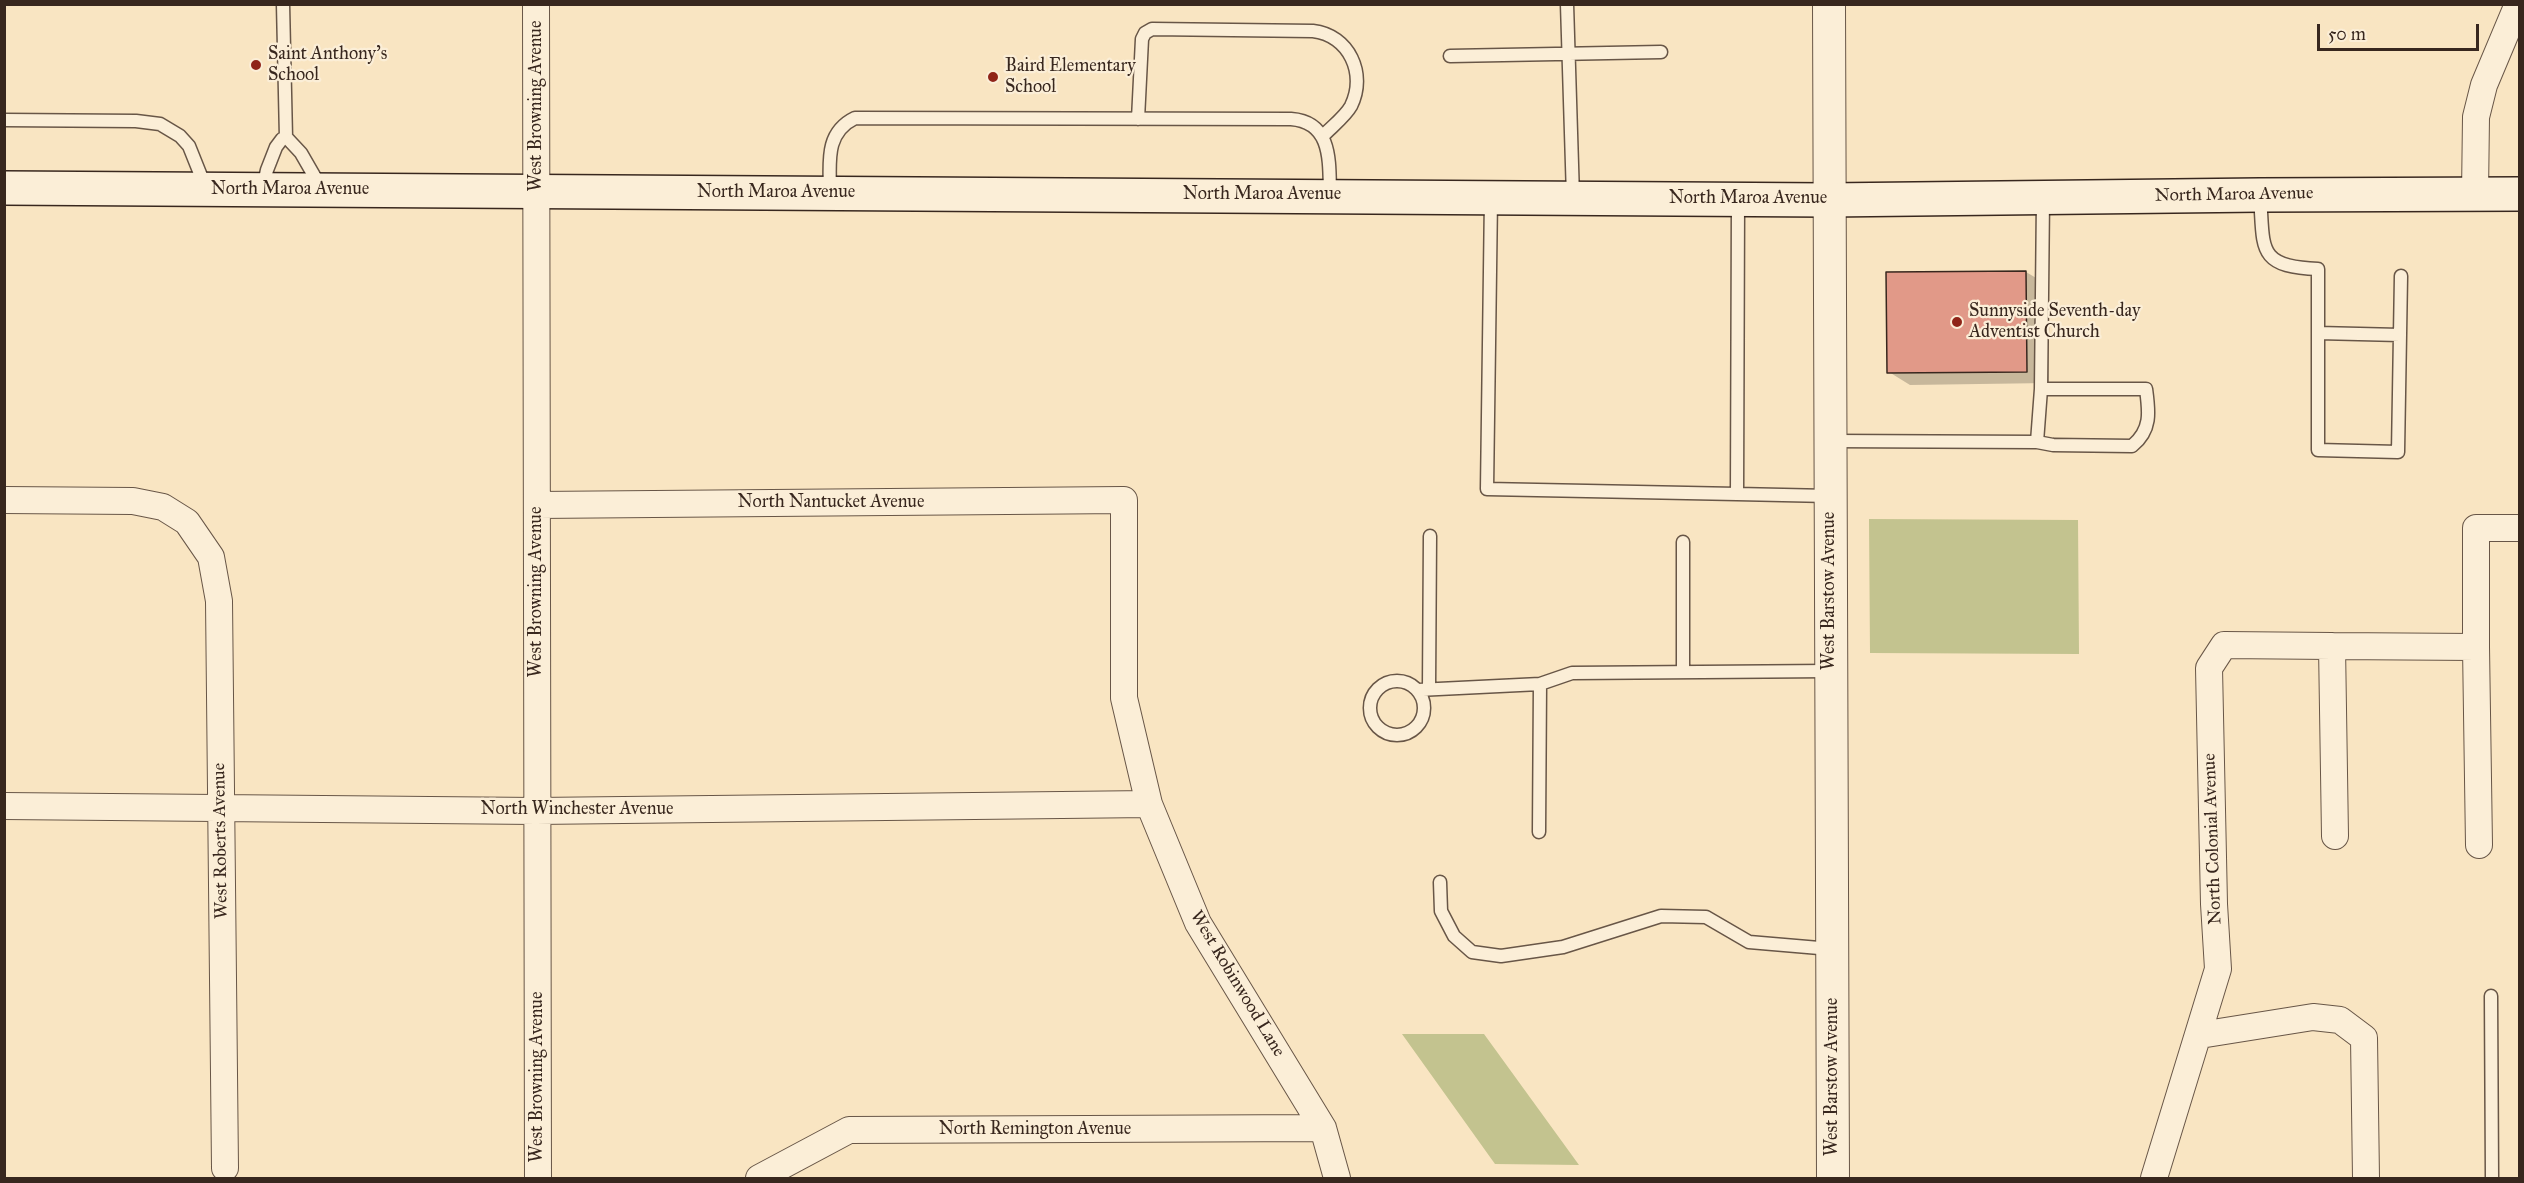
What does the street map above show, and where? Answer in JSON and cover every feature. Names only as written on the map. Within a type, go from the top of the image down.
[{"type":"main road","name":"North Maroa Avenue","points":[[4,188],[1828,200],[2520,194]]},
{"type":"street","name":"West Browning Avenue","points":[[536,4],[538,1179]]},
{"type":"street","name":"West Barstow Avenue","points":[[1829,4],[1833,1179]]},
{"type":"street","points":[[2475,194],[2476,117],[2484,85],[2518,4]]},
{"type":"street","name":"West Roberts Avenue","points":[[4,500],[133,501],[163,507],[187,522],[212,557],[219,601],[225,1168]]},
{"type":"street","name":"North Nantucket Avenue","points":[[537,505],[1124,500]]},
{"type":"street","name":"West Robinwood Lane","points":[[1124,500],[1124,698],[1149,804],[1198,923],[1323,1128],[1337,1179]]},
{"type":"street","points":[[2479,844],[2476,528],[2520,528]]},
{"type":"street","name":"North Colonial Avenue","points":[[2154,1179],[2200,1035],[2218,969],[2214,903],[2209,668],[2224,645],[2332,646]]},
{"type":"street","points":[[2335,836],[2332,646],[2476,647]]},
{"type":"street","name":"North Winchester Avenue","points":[[4,806],[536,811],[1149,804]]},
{"type":"street","points":[[2200,1035],[2313,1017],[2340,1020],[2364,1038],[2366,1179]]},
{"type":"street","name":"North Remington Avenue","points":[[759,1179],[849,1130],[1323,1128]]},
{"type":"lane","points":[[283,4],[286,138],[301,153],[322,190]]},
{"type":"lane","points":[[1567,4],[1573,198]]},
{"type":"lane","points":[[1138,119],[1142,39],[1145,33],[1152,29],[1324,32],[1341,42],[1356,74],[1356,86],[1350,107],[1322,137]]},
{"type":"lane","points":[[1450,56],[1662,52]]},
{"type":"lane","points":[[830,193],[831,144],[839,128],[855,118],[1138,119],[1301,120],[1309,124],[1322,137],[1329,153],[1330,196]]},
{"type":"lane","points":[[4,120],[136,121],[160,124],[180,136],[189,146],[207,189]]},
{"type":"lane","points":[[262,190],[276,147],[282,138],[286,138]]},
{"type":"lane","points":[[2260,195],[2265,251],[2276,263],[2293,268],[2318,269],[2318,450],[2398,452],[2401,276]]},
{"type":"lane","points":[[1491,197],[1487,489],[1829,496]]},
{"type":"lane","points":[[2037,442],[2041,389],[2043,198]]},
{"type":"lane","points":[[1737,494],[1738,199]]},
{"type":"lane","points":[[2318,333],[2400,335]]},
{"type":"lane","points":[[1830,441],[2037,442],[2053,445],[2132,446],[2142,438],[2150,416],[2146,389],[2041,389]]},
{"type":"lane","points":[[1430,536],[1423,689],[1422,696],[1424,716],[1414,730],[1406,734],[1389,734],[1375,724],[1370,707],[1377,690],[1384,684],[1402,682],[1423,689],[1540,684],[1572,673],[1830,671]]},
{"type":"lane","points":[[1683,542],[1683,672]]},
{"type":"lane","points":[[1539,832],[1540,684]]},
{"type":"lane","points":[[1440,882],[1441,911],[1454,936],[1472,952],[1501,956],[1563,947],[1661,916],[1706,917],[1749,942],[1832,950]]},
{"type":"lane","points":[[2490,996],[2492,1179]]},
{"type":"green space","points":[[1869,519],[2078,520],[2079,654],[1870,653]]},
{"type":"green space","points":[[1402,1034],[1484,1034],[1579,1165],[1495,1164]]},
{"type":"building","name":"Sunnyside Seventh-day Adventist Church","points":[[2026,271],[2027,372],[1887,373],[1886,272]]},
{"type":"place","name":"Saint Anthony's School","points":[[256,65]]},
{"type":"place","name":"Baird Elementary School","points":[[993,77]]},
{"type":"place","name":"Sunnyside Seventh-day Adventist Church","points":[[1957,322]]}]
